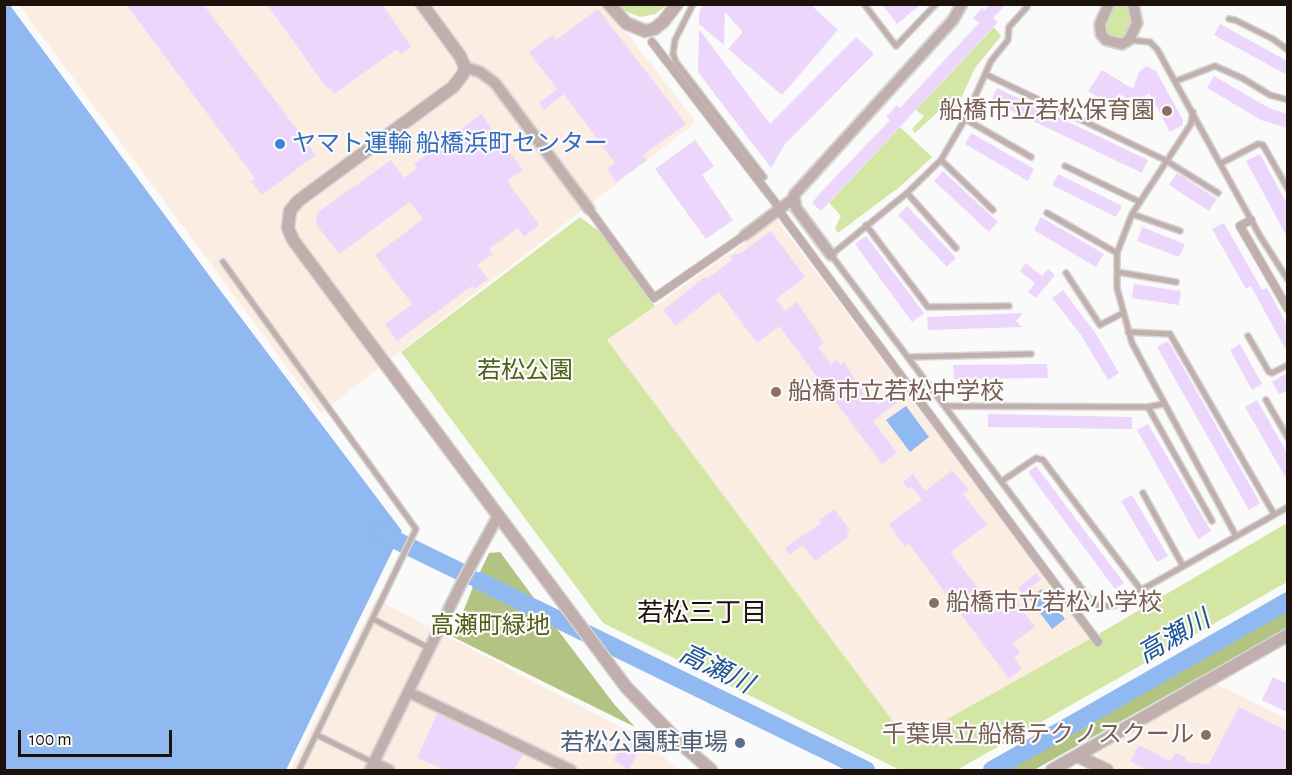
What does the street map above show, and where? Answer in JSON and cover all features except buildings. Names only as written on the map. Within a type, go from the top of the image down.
[{"type":"street","points":[[422,4],[460,56],[465,67],[463,74],[453,87],[298,201],[290,211],[288,228],[299,248],[597,650],[626,687],[660,724],[711,771]]},
{"type":"street","points":[[609,4],[626,23],[645,31],[654,29],[663,22],[677,4]]},
{"type":"street","points":[[465,67],[480,72],[495,83],[654,298],[780,211],[793,199],[952,20],[962,4]]},
{"type":"street","points":[[1109,4],[1100,24],[1101,34],[1114,44],[1129,40],[1137,23],[1133,4]]},
{"type":"street","points":[[652,42],[780,211],[1098,642]]},
{"type":"street","points":[[793,199],[831,255]]},
{"type":"street","points":[[1251,220],[1240,226],[1287,309]]},
{"type":"street","points":[[389,771],[372,767],[462,582],[498,516]]},
{"type":"street","points":[[1052,771],[1287,634]]},
{"type":"street","points":[[408,692],[571,771]]},
{"type":"street","points":[[1077,756],[1107,771]]},
{"type":"lane","points":[[693,4],[675,40],[673,54],[676,62],[764,177]]},
{"type":"lane","points":[[864,4],[896,46],[936,4]]},
{"type":"lane","points":[[1027,7],[1009,27],[1008,40],[991,61],[965,119],[940,160],[907,193],[831,255],[1093,603],[1099,606],[1113,606],[1287,507]]},
{"type":"lane","points":[[1229,19],[1264,34],[1287,50]]},
{"type":"lane","points":[[1129,40],[1150,42],[1176,81],[1251,220],[1287,279]]},
{"type":"lane","points":[[1176,81],[1215,66],[1270,94],[1287,100]]},
{"type":"lane","points":[[986,74],[1165,160],[1218,193]]},
{"type":"lane","points":[[1192,112],[1191,124],[1138,201],[1117,253],[1117,272],[1128,332],[1163,404],[1236,536]]},
{"type":"lane","points":[[965,119],[1031,157]]},
{"type":"lane","points":[[1220,164],[1258,144],[1263,145],[1287,189]]},
{"type":"lane","points":[[940,160],[993,210]]},
{"type":"lane","points":[[1065,166],[1138,201]]},
{"type":"lane","points":[[907,193],[956,248]]},
{"type":"lane","points":[[1047,213],[1117,253]]},
{"type":"lane","points":[[1132,214],[1180,231]]},
{"type":"lane","points":[[866,225],[928,307],[1009,306]]},
{"type":"lane","points":[[223,262],[416,529],[299,771]]},
{"type":"lane","points":[[1117,272],[1176,282]]},
{"type":"lane","points":[[1066,273],[1100,325],[1123,312]]},
{"type":"lane","points":[[1128,332],[1170,334],[1215,412],[1214,415],[1225,427],[1274,514]]},
{"type":"lane","points":[[1248,336],[1269,372],[1272,374],[1287,364]]},
{"type":"lane","points":[[910,357],[1031,354]]},
{"type":"lane","points":[[1266,400],[1287,438]]},
{"type":"lane","points":[[946,406],[1148,407],[1163,404]]},
{"type":"lane","points":[[1148,407],[1212,522]]},
{"type":"lane","points":[[1002,481],[1036,458],[1043,460],[1141,590]]},
{"type":"lane","points":[[1143,493],[1183,566]]},
{"type":"lane","points":[[1206,512],[1219,504]]},
{"type":"lane","points":[[373,619],[429,648]]},
{"type":"lane","points":[[317,735],[372,767]]},
{"type":"shaded area","points":[[19,5],[605,5],[696,122],[321,413]]},
{"type":"shaded area","points":[[777,220],[1091,639],[908,741],[607,340]]},
{"type":"shaded area","points":[[376,599],[640,737],[679,770],[291,770]]},
{"type":"shaded area","name":"千葉県立船橋テクノスクール","points":[[1214,683],[1287,719],[1287,770],[1119,770],[1098,760],[1098,752]]},
{"type":"green space","points":[[618,5],[667,5],[655,14],[640,17],[625,11]]},
{"type":"green space","points":[[1116,5],[1127,5],[1133,22],[1121,39],[1111,39],[1106,32],[1107,22]]},
{"type":"green space","points":[[994,27],[1001,36],[975,68],[956,109],[940,110],[915,133],[912,129],[924,116],[916,110]]},
{"type":"green space","points":[[900,127],[932,157],[902,185],[838,233],[835,228],[841,216],[829,203]]},
{"type":"green space","name":"若松公園","points":[[580,217],[599,231],[655,306],[607,340],[908,741],[1090,639],[1287,523],[1287,582],[957,770],[900,770],[603,623],[401,352]]},
{"type":"green space","name":"高瀬町緑地","points":[[500,552],[534,598],[480,572],[489,553]]},
{"type":"green space","name":"高瀬町緑地","points":[[473,587],[557,629],[614,704],[635,727],[453,637]]},
{"type":"green space","points":[[1287,610],[1287,628],[1034,770],[1005,770]]},
{"type":"water","points":[[9,4],[217,286],[402,531],[286,770],[5,770],[4,5]]},
{"type":"water","points":[[906,406],[929,437],[910,452],[886,420]]},
{"type":"water","points":[[1042,589],[1065,619],[1052,629],[1029,598]]},
{"type":"waterway","name":"高瀬川","points":[[377,531],[469,576]]},
{"type":"waterway","name":"高瀬川","points":[[479,581],[866,770]]},
{"type":"waterway","name":"高瀬川","points":[[992,770],[1288,601]]},
{"type":"place","name":"船橋市立若松保育園","points":[[1167,111]]},
{"type":"place","name":"ヤマト運輸 船橋浜町センター","points":[[280,144]]},
{"type":"place","name":"船橋市立若松中学校","points":[[776,392]]},
{"type":"place","name":"船橋市立若松小学校","points":[[934,603]]},
{"type":"place","name":"千葉県立船橋テクノスクール","points":[[1206,735]]},
{"type":"place","name":"若松公園駐車場","points":[[740,743]]},
{"type":"district","name":"若松三丁目","points":[[702,613]]}]
